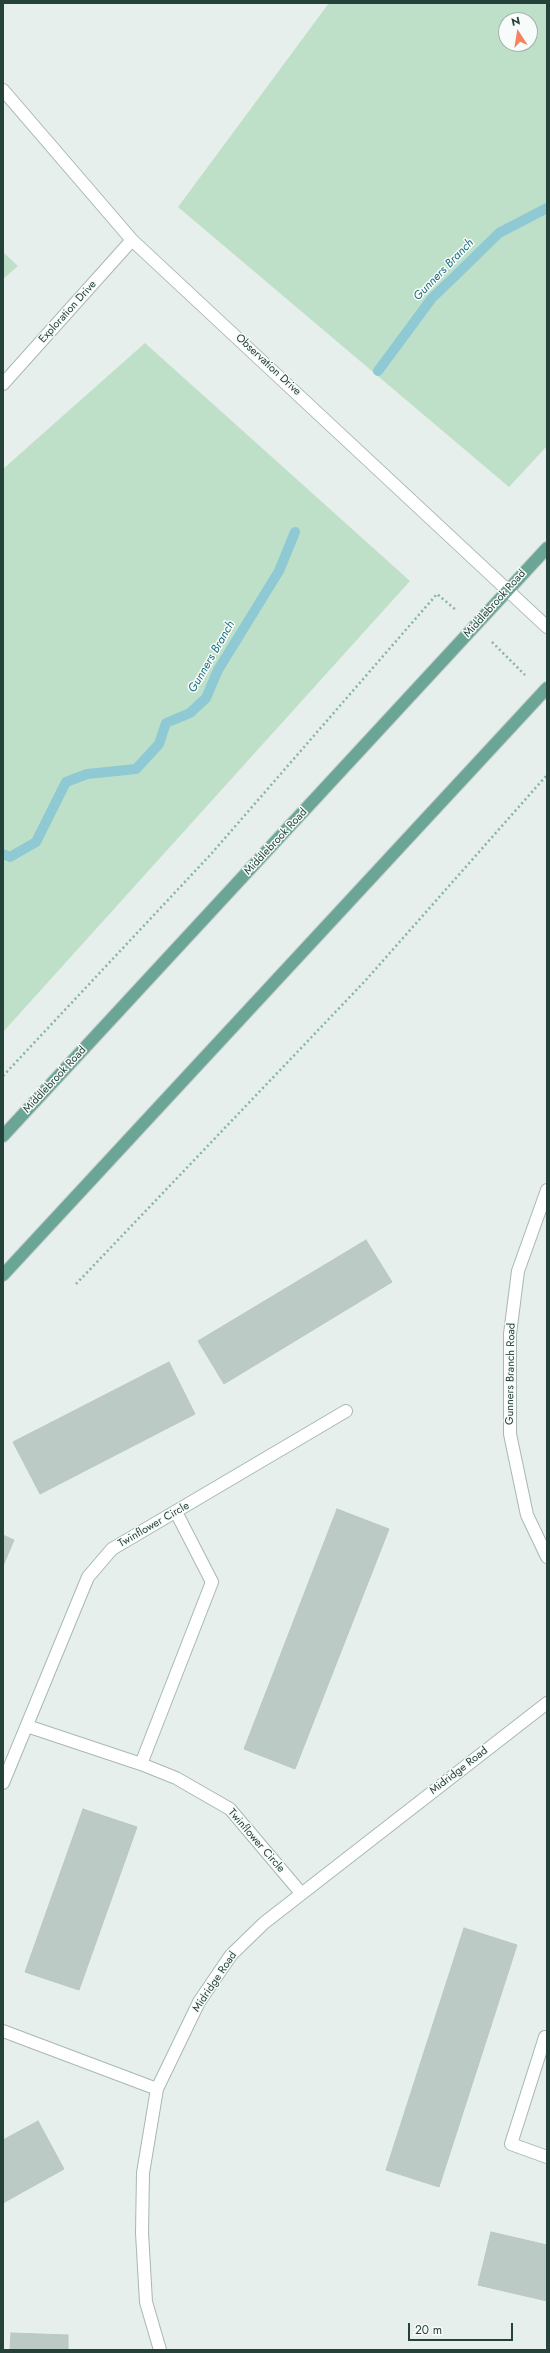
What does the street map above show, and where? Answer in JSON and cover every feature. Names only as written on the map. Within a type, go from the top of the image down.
[{"type":"main road","name":"Middlebrook Road","points":[[3,1136],[547,548]]},
{"type":"main road","points":[[3,1275],[545,691]]},
{"type":"street","name":"Observation Drive","points":[[3,90],[132,240],[348,439],[547,627]]},
{"type":"street","name":"Exploration Drive","points":[[3,384],[132,240]]},
{"type":"street","name":"Gunners Branch Road","points":[[547,1190],[518,1271],[510,1334],[510,1434],[527,1515],[547,1557]]},
{"type":"street","name":"Twinflower Circle","points":[[3,1783],[88,1577],[112,1549],[346,1411]]},
{"type":"street","points":[[141,1764],[212,1582],[176,1512]]},
{"type":"street","name":"Midridge Road","points":[[160,2350],[146,2302],[142,2233],[144,2173],[157,2089],[199,2002],[231,1955],[264,1923],[547,1703]]},
{"type":"street","name":"Twinflower Circle","points":[[27,1726],[141,1764],[176,1778],[230,1809],[301,1893]]},
{"type":"street","points":[[3,2031],[157,2089]]},
{"type":"street","points":[[547,2038],[545,2038],[511,2144],[547,2157]]},
{"type":"path","points":[[3,1076],[212,853],[437,594],[476,626],[545,691]]},
{"type":"path","points":[[76,1284],[365,982],[547,775]]},
{"type":"green space","points":[[329,3],[547,3],[547,446],[509,487],[178,207]]},
{"type":"green space","points":[[3,252],[18,266],[3,279]]},
{"type":"green space","points":[[145,343],[410,581],[3,1032],[3,469]]},
{"type":"building","points":[[366,1240],[392,1282],[224,1384],[198,1341]]},
{"type":"building","points":[[169,1362],[195,1414],[40,1494],[13,1442]]},
{"type":"building","points":[[337,1509],[389,1529],[295,1769],[244,1749]]},
{"type":"building","points":[[3,1535],[14,1540],[3,1566]]},
{"type":"building","points":[[83,1809],[137,1827],[79,1990],[25,1972]]},
{"type":"building","points":[[464,1928],[517,1945],[439,2187],[386,2170]]},
{"type":"building","points":[[38,2121],[64,2169],[3,2203],[3,2140]]},
{"type":"building","points":[[491,2232],[547,2245],[547,2301],[478,2285]]},
{"type":"building","points":[[11,2333],[68,2335],[68,2350],[10,2350]]},
{"type":"waterway","name":"Gunners Branch","points":[[378,371],[432,298],[499,233],[547,208]]},
{"type":"waterway","name":"Gunners Branch","points":[[3,854],[10,857],[36,842],[66,782],[87,774],[136,769],[159,744],[166,723],[190,713],[206,698],[218,670],[279,571],[295,532]]}]
